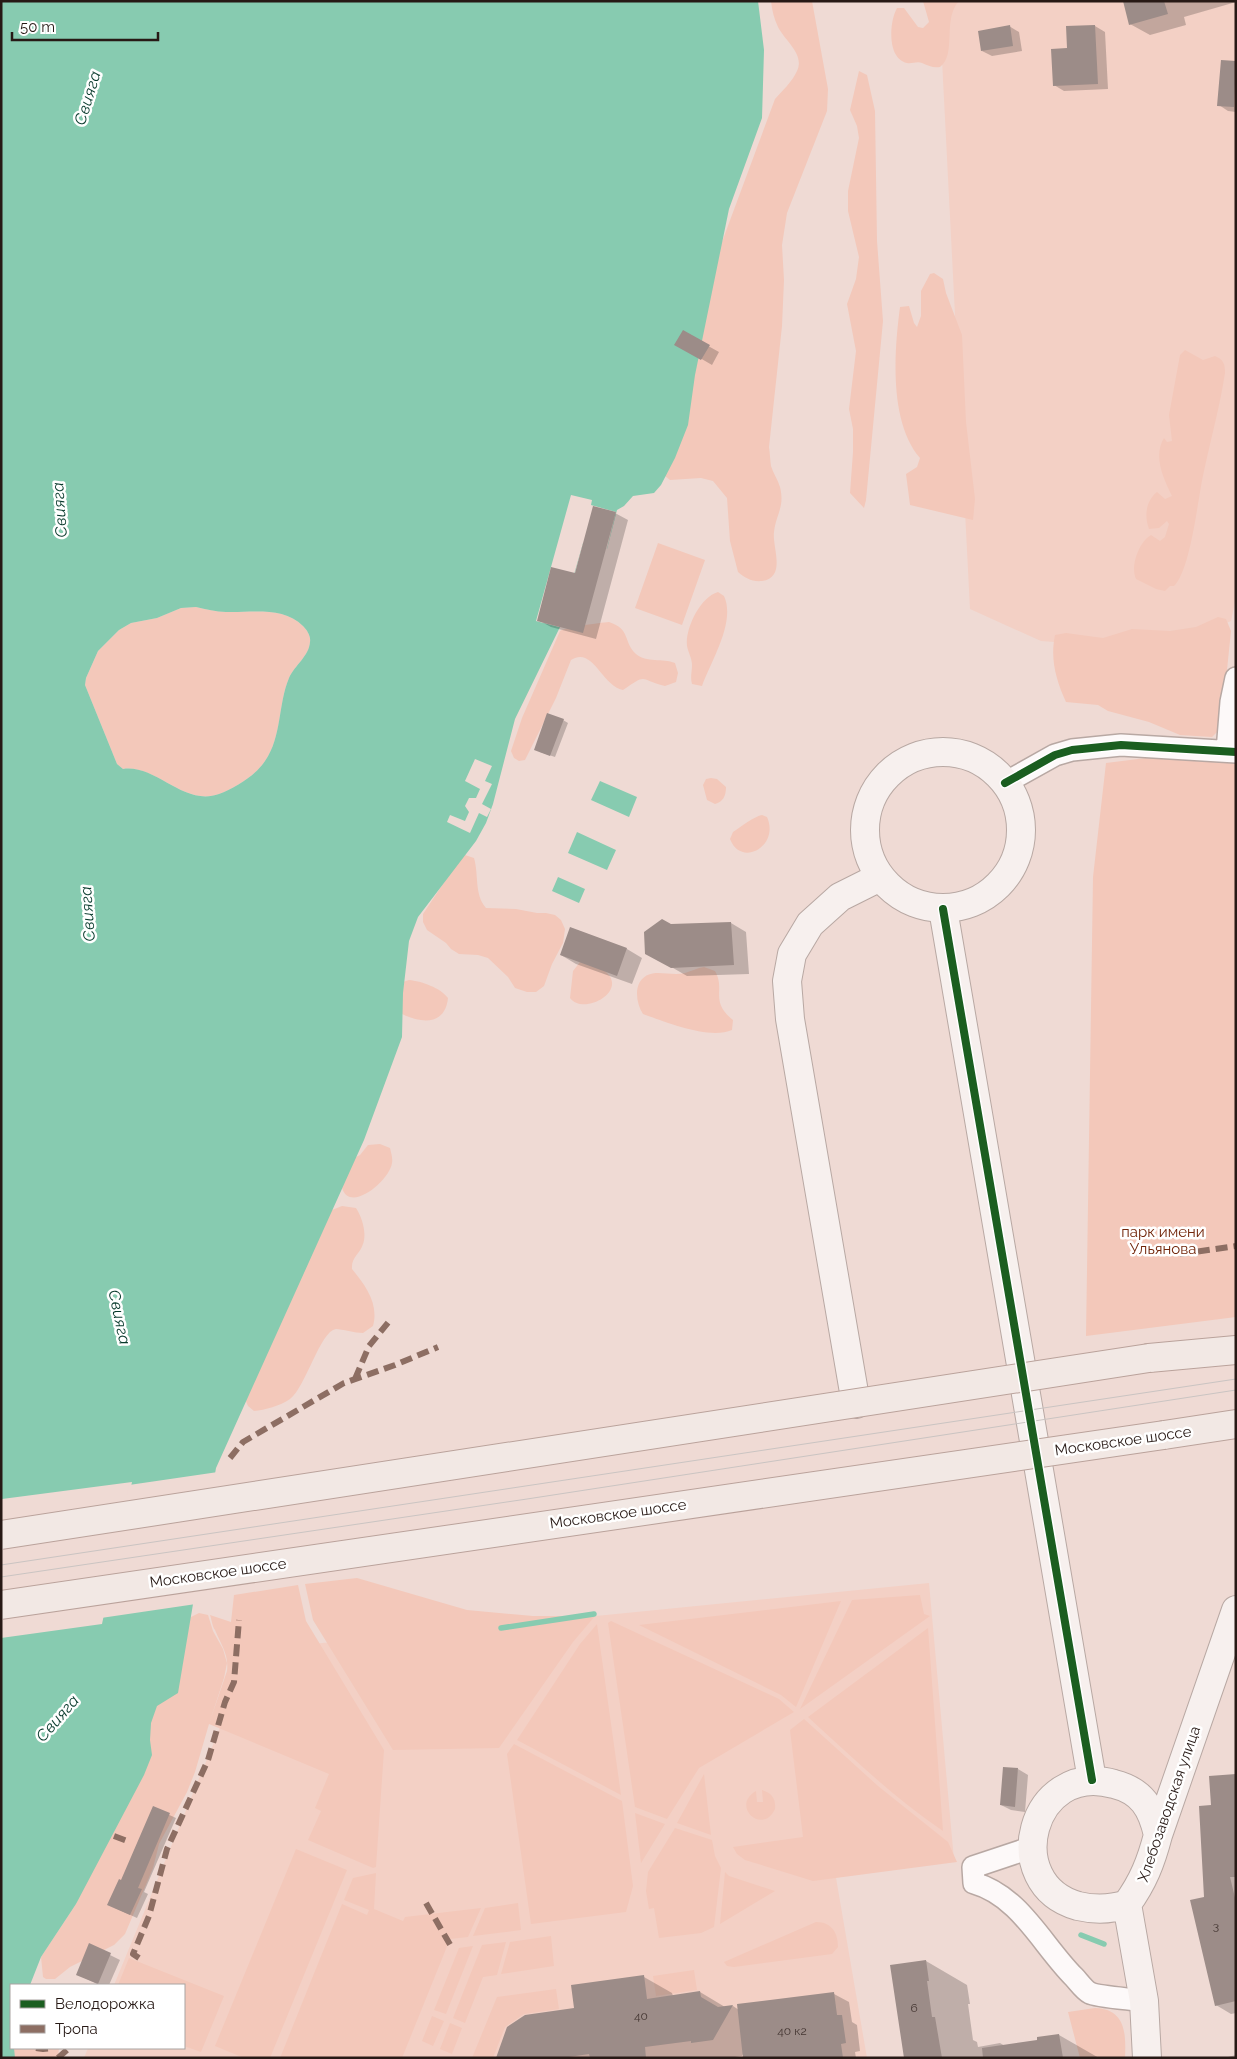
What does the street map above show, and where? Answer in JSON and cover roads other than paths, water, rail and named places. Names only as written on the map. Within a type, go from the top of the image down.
[{"type":"main road","points":[[1,1535],[1149,1358],[1236,1350]]},
{"type":"main road","name":"Московское шоссе","points":[[1,1604],[1236,1424]]},
{"type":"street","points":[[1005,783],[1056,755],[1072,750],[1121,745],[1232,752],[1232,702],[1236,678]]},
{"type":"street","points":[[936,753],[956,754],[974,759],[991,769],[1005,783],[1015,802],[1020,823],[1020,844],[1013,865],[1000,883],[984,897],[964,906],[942,909],[921,906],[901,897],[884,883],[872,865],[866,844],[865,822],[870,802],[874,795],[881,783],[896,768],[915,757],[936,753]]},
{"type":"street","points":[[856,1404],[790,1020],[787,981],[792,954],[810,924],[840,897],[880,876]]},
{"type":"street","points":[[942,909],[1092,1780]]},
{"type":"street","name":"Хлебозаводская улица","points":[[1127,1904],[1140,1887],[1151,1864],[1158,1835],[1236,1610]]},
{"type":"street","points":[[1147,2058],[1144,2001],[1127,1904],[1102,1910],[1087,1908],[1071,1904],[1052,1893],[1038,1874],[1033,1847],[1034,1832],[1039,1815],[1047,1802],[1060,1791],[1078,1782],[1092,1780],[1108,1782],[1135,1792],[1148,1806],[1155,1821],[1158,1835]]},
{"type":"street","points":[[1033,1847],[973,1867],[974,1883],[988,1887],[1004,1896],[1019,1911],[1065,1968],[1090,1993],[1144,2001]]},
{"type":"water","name":"Свияга","points":[[1,1],[758,1],[764,50],[762,118],[729,209],[695,375],[688,425],[675,458],[661,485],[654,493],[633,496],[624,506],[617,510],[607,549],[583,543],[560,627],[515,719],[493,804],[486,823],[476,841],[418,917],[409,941],[403,993],[402,1037],[364,1140],[216,1468],[178,1693],[157,1706],[151,1723],[150,1740],[152,1755],[144,1775],[76,1904],[41,1957],[30,1984],[10,1984],[10,2049],[14,2049],[15,2058],[1,2058],[1,1638],[102,1624],[132,1482],[2,1499]],"holes":[[[196,607],[215,611],[266,612],[286,616],[303,626],[310,640],[307,652],[289,678],[274,742],[265,761],[256,772],[238,785],[219,794],[206,796],[194,795],[147,773],[135,769],[123,769],[117,764],[85,685],[86,678],[98,651],[119,630],[131,623],[157,618],[181,608]]]},
{"type":"water","points":[[600,781],[637,797],[629,817],[591,800]]},
{"type":"water","points":[[577,832],[616,850],[607,870],[568,853]]},
{"type":"water","points":[[558,877],[585,889],[579,903],[552,891]]},
{"type":"waterway","points":[[501,1628],[594,1614]]},
{"type":"waterway","points":[[1081,1935],[1104,1944]]},
{"type":"tram line","points":[[1,1565],[1236,1379]]},
{"type":"tram line","points":[[1,1577],[527,1499],[1236,1390]]},
{"type":"park label","name":"парк имени Ульянова","points":[[1163,1240]]}]
